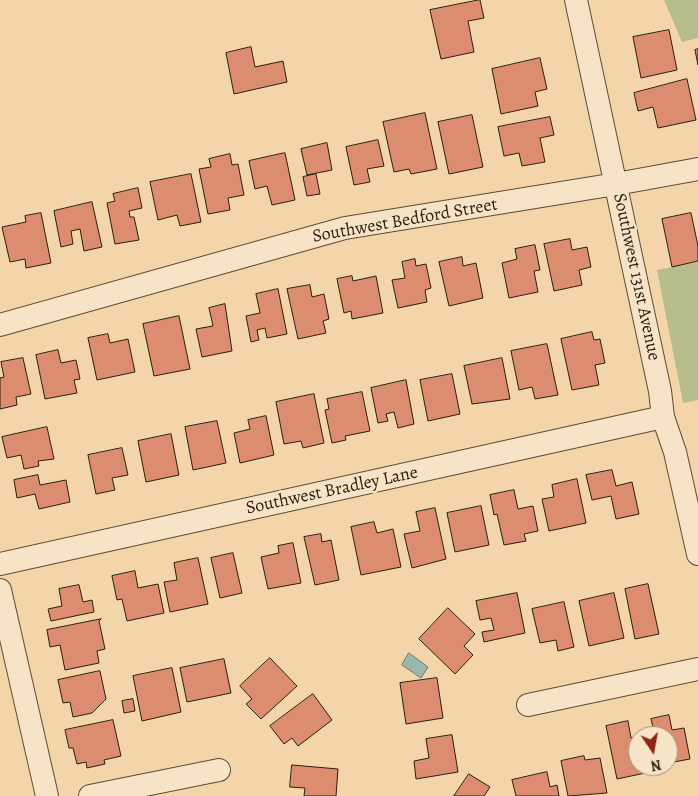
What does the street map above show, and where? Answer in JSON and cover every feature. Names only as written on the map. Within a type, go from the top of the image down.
[{"type":"street","name":"Southwest 131st Avenue","points":[[576,0],[660,391],[663,417],[675,452],[698,554]]},
{"type":"street","name":"Southwest Bedford Street","points":[[0,325],[345,228],[698,169]]},
{"type":"street","name":"Southwest Bradley Lane","points":[[0,564],[663,417]]},
{"type":"street","points":[[0,590],[46,796]]},
{"type":"street","points":[[528,705],[698,669]]},
{"type":"street","points":[[90,796],[219,770]]},
{"type":"green space","points":[[664,0],[698,0],[698,38],[682,42]]},
{"type":"green space","points":[[698,262],[698,400],[683,403],[657,270]]},
{"type":"shaded area","points":[[409,653],[428,667],[421,678],[402,665]]},
{"type":"building","points":[[480,0],[484,18],[468,21],[474,52],[441,59],[430,10]]},
{"type":"building","points":[[669,30],[677,70],[641,78],[633,37]]},
{"type":"building","points":[[251,47],[255,67],[283,61],[287,82],[234,94],[226,53]]},
{"type":"building","points":[[698,49],[698,65],[695,50]]},
{"type":"building","points":[[540,58],[547,89],[535,92],[538,106],[501,114],[492,69]]},
{"type":"building","points":[[687,79],[696,120],[658,128],[653,107],[638,111],[634,93]]},
{"type":"building","points":[[425,113],[437,169],[411,174],[409,169],[394,172],[383,122]]},
{"type":"building","points":[[472,115],[483,167],[449,174],[438,122]]},
{"type":"building","points":[[550,117],[554,135],[540,138],[545,162],[522,166],[519,153],[504,156],[498,127]]},
{"type":"building","points":[[378,140],[384,166],[367,169],[370,182],[354,185],[346,147]]},
{"type":"building","points":[[327,143],[332,170],[307,175],[301,149]]},
{"type":"building","points":[[285,153],[295,200],[272,205],[267,186],[255,189],[249,161]]},
{"type":"building","points":[[230,154],[232,165],[238,164],[244,195],[228,198],[230,210],[208,214],[199,169],[211,167],[209,159]]},
{"type":"building","points":[[191,174],[201,222],[180,226],[177,215],[158,220],[150,182]]},
{"type":"building","points":[[316,174],[320,194],[307,196],[303,177]]},
{"type":"building","points":[[138,188],[142,208],[129,211],[130,217],[134,217],[139,240],[115,244],[107,203],[115,201],[113,194]]},
{"type":"building","points":[[92,202],[102,247],[84,251],[80,229],[71,231],[73,244],[61,247],[54,211]]},
{"type":"building","points":[[41,213],[51,263],[26,268],[25,259],[10,262],[2,227],[26,222],[25,216]]},
{"type":"building","points":[[691,213],[698,246],[698,261],[672,267],[662,219]]},
{"type":"building","points":[[570,239],[572,250],[587,247],[591,267],[579,270],[582,285],[554,291],[544,244]]},
{"type":"building","points":[[535,245],[540,270],[534,271],[538,292],[509,298],[502,263],[517,259],[515,249]]},
{"type":"building","points":[[462,257],[463,266],[476,263],[483,298],[449,306],[439,262]]},
{"type":"building","points":[[415,259],[416,266],[426,264],[431,288],[425,290],[427,302],[398,308],[392,280],[405,278],[402,262]]},
{"type":"building","points":[[352,276],[353,281],[376,276],[383,313],[352,319],[351,311],[344,313],[337,279]]},
{"type":"building","points":[[310,285],[312,297],[324,294],[329,319],[323,321],[326,333],[298,339],[287,289]]},
{"type":"building","points":[[278,289],[287,334],[267,338],[265,328],[257,330],[259,340],[251,342],[246,316],[260,313],[256,294]]},
{"type":"building","points":[[225,304],[232,351],[202,357],[196,329],[213,326],[209,308]]},
{"type":"building","points":[[179,316],[190,369],[154,376],[143,324]]},
{"type":"building","points":[[592,332],[594,340],[600,339],[605,363],[595,365],[599,385],[572,390],[561,339]]},
{"type":"building","points":[[108,334],[110,343],[128,339],[135,372],[97,380],[88,338]]},
{"type":"building","points":[[547,344],[558,395],[535,399],[532,387],[519,390],[511,351]]},
{"type":"building","points":[[58,350],[61,363],[76,360],[80,379],[74,380],[77,393],[45,399],[36,355]]},
{"type":"building","points":[[23,358],[31,394],[16,397],[17,405],[0,409],[0,378],[4,377],[1,362]]},
{"type":"building","points":[[502,358],[510,399],[472,404],[464,366]]},
{"type":"building","points":[[452,374],[460,414],[428,421],[420,380]]},
{"type":"building","points":[[406,380],[414,424],[398,428],[394,412],[386,414],[388,421],[378,423],[371,388]]},
{"type":"building","points":[[362,392],[370,431],[345,436],[346,440],[332,443],[325,410],[329,409],[327,399]]},
{"type":"building","points":[[314,394],[324,443],[303,448],[301,441],[284,444],[276,402]]},
{"type":"building","points":[[266,416],[274,455],[240,463],[234,433],[250,429],[248,420]]},
{"type":"building","points":[[217,421],[226,463],[193,470],[185,427]]},
{"type":"building","points":[[47,427],[54,459],[38,461],[39,466],[24,469],[21,455],[7,458],[2,437]]},
{"type":"building","points":[[171,434],[179,475],[146,482],[138,441]]},
{"type":"building","points":[[122,448],[128,475],[112,478],[115,490],[96,494],[88,455]]},
{"type":"building","points":[[612,470],[616,486],[632,482],[639,514],[616,519],[611,496],[592,500],[586,475]]},
{"type":"building","points":[[38,475],[40,485],[66,480],[70,502],[39,509],[35,494],[17,498],[14,480]]},
{"type":"building","points":[[577,479],[586,523],[549,531],[542,499],[554,497],[552,485]]},
{"type":"building","points":[[514,490],[518,509],[533,506],[538,531],[524,534],[526,541],[504,545],[497,514],[494,515],[490,495]]},
{"type":"building","points":[[481,506],[489,545],[455,552],[447,513]]},
{"type":"building","points":[[435,508],[446,559],[412,568],[404,534],[420,531],[416,512]]},
{"type":"building","points":[[374,522],[377,533],[393,529],[401,567],[361,575],[351,527]]},
{"type":"building","points":[[321,534],[322,542],[331,540],[339,580],[315,585],[304,537]]},
{"type":"building","points":[[293,543],[301,583],[268,589],[261,557],[279,553],[278,546]]},
{"type":"building","points":[[233,553],[242,593],[220,598],[211,558]]},
{"type":"building","points":[[198,558],[208,604],[170,612],[164,582],[177,580],[174,563]]},
{"type":"building","points":[[135,571],[138,588],[158,584],[164,613],[127,621],[122,599],[117,600],[112,576]]},
{"type":"building","points":[[648,584],[659,634],[635,639],[625,589]]},
{"type":"building","points":[[79,585],[83,602],[92,600],[94,612],[51,621],[48,609],[62,606],[59,589]]},
{"type":"building","points":[[517,593],[525,633],[484,642],[482,632],[494,630],[491,618],[480,620],[476,601]]},
{"type":"building","points":[[614,593],[624,638],[589,646],[579,601]]},
{"type":"building","points":[[564,602],[574,647],[558,651],[556,640],[540,643],[532,609]]},
{"type":"building","points":[[448,608],[475,634],[464,646],[473,655],[455,674],[419,639]]},
{"type":"building","points":[[101,619],[99,621],[105,649],[97,651],[99,663],[65,670],[60,645],[50,647],[47,630]]},
{"type":"building","points":[[270,658],[297,686],[261,719],[246,704],[252,699],[240,686]]},
{"type":"building","points":[[224,659],[231,693],[187,702],[180,668]]},
{"type":"building","points":[[172,668],[181,712],[142,721],[133,676]]},
{"type":"building","points":[[100,671],[106,699],[92,713],[73,717],[70,702],[63,703],[58,680]]},
{"type":"building","points":[[437,678],[443,718],[406,724],[400,683]]},
{"type":"building","points":[[313,694],[332,720],[298,746],[292,738],[284,744],[270,726]]},
{"type":"building","points":[[133,699],[135,711],[124,713],[122,701]]},
{"type":"building","points":[[669,715],[671,726],[653,726],[651,719]]},
{"type":"building","points":[[113,720],[121,756],[104,760],[105,764],[87,768],[86,762],[77,764],[73,748],[69,748],[65,730]]},
{"type":"building","points":[[628,721],[628,776],[631,776],[617,779],[606,726]]},
{"type":"building","points":[[684,728],[690,759],[678,761],[678,729]]},
{"type":"building","points":[[452,735],[458,772],[416,779],[414,761],[429,758],[426,739]]},
{"type":"building","points":[[584,756],[585,760],[600,758],[607,793],[568,796],[561,761]]},
{"type":"building","points":[[292,765],[338,769],[336,796],[304,796],[305,788],[290,787]]},
{"type":"building","points":[[547,772],[550,787],[557,785],[559,796],[516,796],[512,780]]},
{"type":"building","points":[[469,774],[490,787],[484,796],[454,796]]}]
